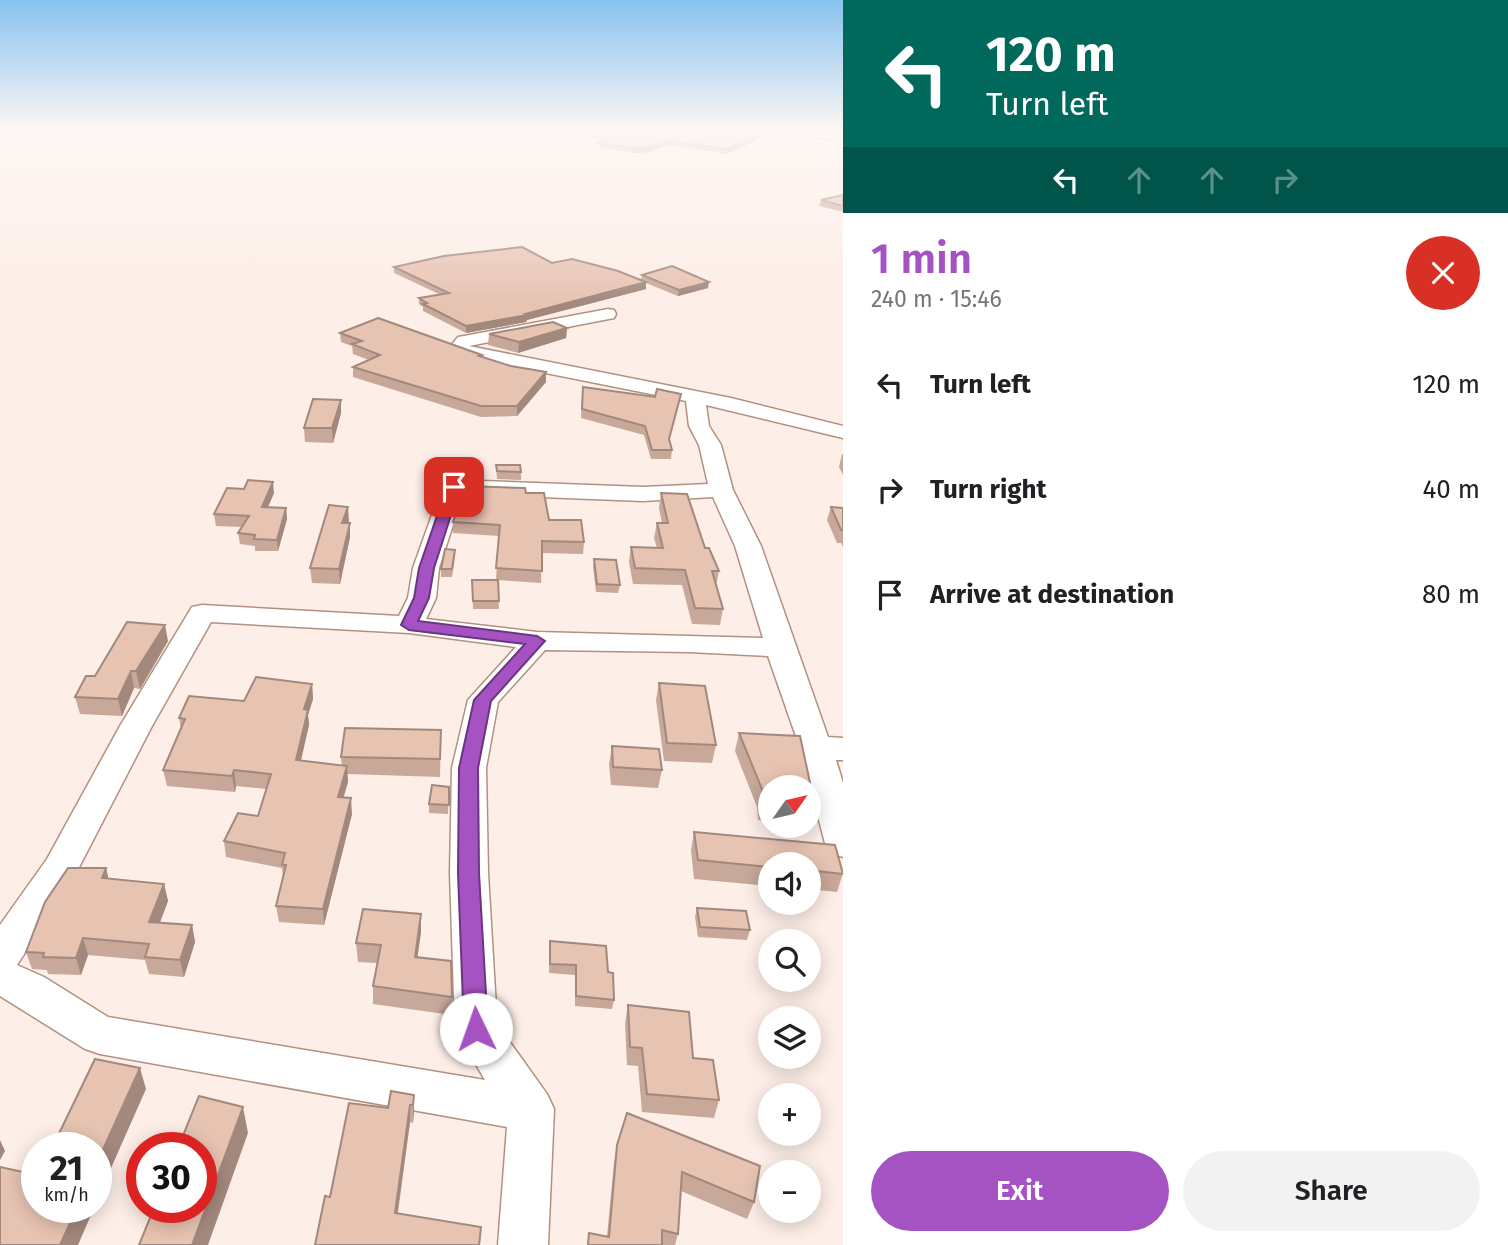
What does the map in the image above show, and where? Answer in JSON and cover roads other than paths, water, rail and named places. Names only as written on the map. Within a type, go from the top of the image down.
[{"type":"street","points":[[608,314],[464,341],[458,348],[480,355],[695,397],[843,432]]},
{"type":"street","points":[[695,397],[699,426],[710,445],[721,490],[748,545],[780,648],[830,749],[843,843]]},
{"type":"street","points":[[409,625],[422,598],[426,568],[454,487],[643,494],[721,490]]},
{"type":"street","points":[[0,957],[60,869],[136,726],[202,614],[409,625],[537,641],[689,643],[780,648]]},
{"type":"street","points":[[523,1245],[531,1109],[476,1029],[469,873],[469,768],[483,700],[537,641]]},
{"type":"street","points":[[0,976],[30,990],[100,1035],[531,1109]]}]
